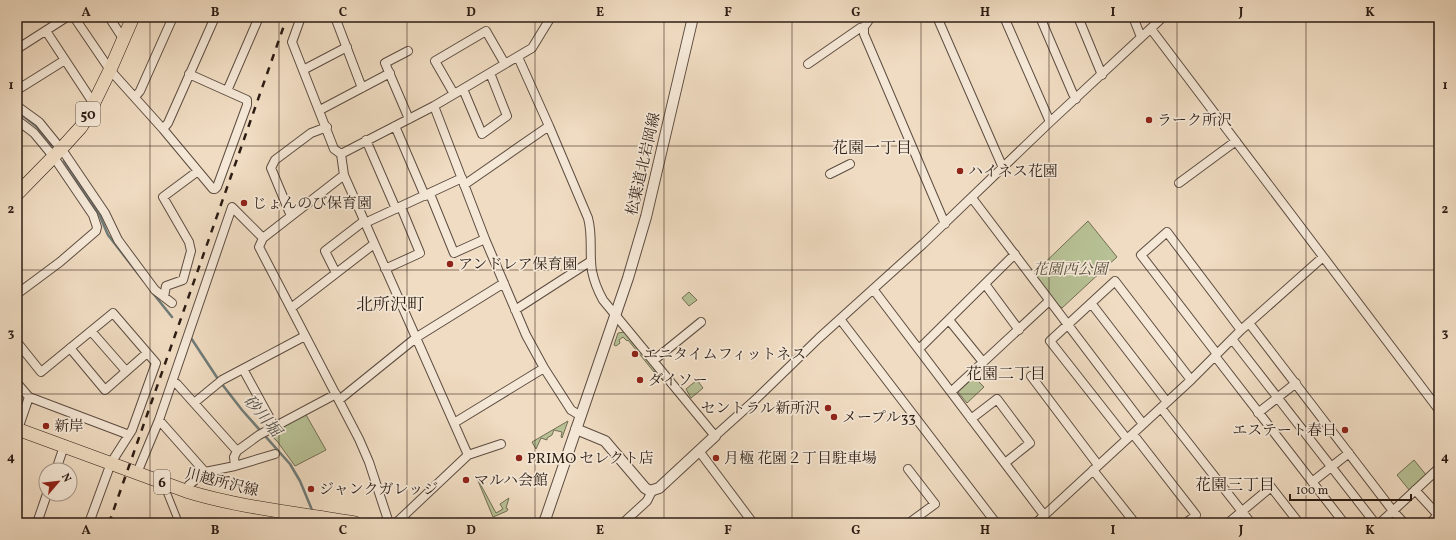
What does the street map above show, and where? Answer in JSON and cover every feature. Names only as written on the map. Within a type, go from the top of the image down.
[{"type":"main road","name":"50","points":[[17,194],[81,127],[94,104],[133,17]]},
{"type":"main road","name":"川越所沢線","points":[[17,430],[209,498],[248,507],[355,523]]},
{"type":"street","points":[[17,49],[67,17]]},
{"type":"street","points":[[74,17],[110,70],[163,129],[213,189],[217,186],[247,100],[189,74]]},
{"type":"street","points":[[109,17],[124,40]]},
{"type":"street","points":[[135,97],[140,91],[173,17]]},
{"type":"street","points":[[163,129],[168,123],[215,17]]},
{"type":"street","points":[[227,91],[259,17]]},
{"type":"street","points":[[301,17],[292,42],[327,127],[334,149],[341,154],[344,174],[468,456]]},
{"type":"street","points":[[335,17],[362,88]]},
{"type":"street","points":[[341,154],[434,106],[532,48],[551,17]]},
{"type":"street","name":"松葉道北岩岡線","points":[[544,523],[628,278],[646,217],[693,17]]},
{"type":"street","points":[[808,64],[860,28],[864,27],[871,17]]},
{"type":"street","points":[[937,17],[1003,168]]},
{"type":"street","points":[[1004,17],[1050,122]]},
{"type":"street","points":[[1040,17],[1076,99]]},
{"type":"street","points":[[1078,17],[1102,75]]},
{"type":"street","points":[[1133,17],[1142,37]]},
{"type":"street","points":[[623,523],[647,501],[652,491],[659,488],[840,319],[945,224],[1050,122],[1163,17]]},
{"type":"street","points":[[864,27],[864,34],[945,224]]},
{"type":"street","points":[[1151,29],[1439,410]]},
{"type":"street","points":[[46,31],[94,104]]},
{"type":"street","points":[[454,94],[435,61],[486,31],[505,64]]},
{"type":"street","points":[[304,70],[347,47]]},
{"type":"street","points":[[408,51],[385,63],[409,118]]},
{"type":"street","points":[[518,57],[588,218],[591,230],[591,260],[594,278],[599,293],[615,316],[715,436]]},
{"type":"street","points":[[17,90],[65,60]]},
{"type":"street","points":[[320,110],[390,73]]},
{"type":"street","points":[[463,89],[482,134],[507,116],[490,73]]},
{"type":"street","points":[[17,106],[39,122],[93,215],[98,227],[96,231],[60,262],[17,294]]},
{"type":"street","points":[[434,106],[485,239],[526,336],[544,368],[571,410],[581,416]]},
{"type":"street","points":[[17,120],[57,153],[105,213],[118,240],[155,290],[172,303]]},
{"type":"street","points":[[395,126],[454,252],[485,239]]},
{"type":"street","points":[[336,273],[325,251],[365,222],[463,181],[549,126]]},
{"type":"street","points":[[291,216],[271,168],[274,160],[311,133],[327,127]]},
{"type":"street","points":[[366,140],[420,254],[385,269]]},
{"type":"street","points":[[1179,183],[1236,141]]},
{"type":"street","points":[[830,174],[850,164]]},
{"type":"street","points":[[164,297],[166,286],[183,280],[191,251],[189,242],[163,197],[198,171]]},
{"type":"street","points":[[344,174],[263,238],[259,247],[370,462],[390,523]]},
{"type":"street","points":[[972,198],[1067,326],[1143,424]]},
{"type":"street","points":[[137,473],[159,420],[232,207],[263,238]]},
{"type":"street","points":[[1241,330],[1168,232],[1141,255],[1258,413],[1344,523]]},
{"type":"street","points":[[291,308],[374,244]]},
{"type":"street","points":[[919,349],[1015,254]]},
{"type":"street","points":[[1036,523],[1191,380],[1241,330],[1323,257]]},
{"type":"street","points":[[515,310],[591,260]]},
{"type":"street","points":[[1186,523],[1196,515],[1050,341],[1115,281],[1191,380]]},
{"type":"street","points":[[235,466],[234,457],[237,451],[262,433],[337,397],[417,338],[504,283]]},
{"type":"street","points":[[984,284],[1019,330]]},
{"type":"street","points":[[873,289],[1044,515]]},
{"type":"street","points":[[951,392],[1049,301]]},
{"type":"street","points":[[1091,303],[1251,523]]},
{"type":"street","points":[[17,342],[41,372],[113,313],[156,363],[132,430],[111,463],[89,523]]},
{"type":"street","points":[[840,319],[996,523]]},
{"type":"street","points":[[949,320],[983,362]]},
{"type":"street","points":[[653,361],[701,322]]},
{"type":"street","points":[[1249,323],[1393,511],[1404,523]]},
{"type":"street","points":[[91,331],[126,371]]},
{"type":"street","points":[[194,403],[220,381],[305,336]]},
{"type":"street","points":[[1232,339],[1375,523]]},
{"type":"street","points":[[70,348],[105,390],[147,352]]},
{"type":"street","points":[[454,423],[544,368]]},
{"type":"street","points":[[243,369],[274,426]]},
{"type":"street","points":[[1031,376],[1135,523]]},
{"type":"street","points":[[172,382],[177,384],[237,451]]},
{"type":"street","points":[[17,383],[29,397],[124,433],[128,436]]},
{"type":"street","points":[[1258,413],[1296,383]]},
{"type":"street","points":[[17,430],[29,397]]},
{"type":"street","points":[[971,419],[998,399],[1030,443],[1005,463]]},
{"type":"street","points":[[159,420],[204,472]]},
{"type":"street","points":[[576,429],[605,441],[645,488],[652,491]]},
{"type":"street","points":[[396,523],[468,456],[501,444]]},
{"type":"street","points":[[59,462],[64,446]]},
{"type":"street","points":[[698,451],[753,523]]},
{"type":"street","points":[[1312,482],[1349,453]]},
{"type":"street","points":[[186,491],[189,485],[204,472],[235,466],[275,454]]},
{"type":"street","points":[[1380,523],[1439,468]]},
{"type":"street","points":[[908,469],[935,504],[909,523]]},
{"type":"street","points":[[162,482],[177,518],[177,523]]},
{"type":"street","points":[[1228,523],[1272,487],[1299,523]]},
{"type":"street","points":[[1415,490],[1438,515],[1430,523]]},
{"type":"street","points":[[37,523],[44,502]]},
{"type":"green space","name":"花園西公園","points":[[1088,221],[1117,257],[1062,308],[1057,304],[1034,273]]},
{"type":"green space","points":[[689,292],[697,300],[689,306],[682,298]]},
{"type":"green space","points":[[625,332],[666,382],[665,383],[628,340],[627,341],[623,337],[619,340],[620,343],[616,346],[614,345],[618,333]]},
{"type":"green space","points":[[974,377],[984,387],[967,403],[958,392]]},
{"type":"green space","points":[[697,380],[703,388],[691,398],[686,389]]},
{"type":"green space","points":[[305,413],[326,450],[295,466],[277,441],[268,433]]},
{"type":"green space","points":[[568,421],[562,438],[562,432],[554,430],[552,435],[547,438],[547,440],[541,438],[536,449],[532,442]]},
{"type":"green space","points":[[1414,460],[1427,476],[1410,491],[1397,475]]},
{"type":"green space","points":[[476,476],[496,513],[503,509],[500,504],[509,498],[506,508],[508,509],[507,511],[493,517]]},
{"type":"waterway","name":"砂川堀","points":[[17,111],[36,126],[52,145]]},
{"type":"waterway","name":"砂川堀","points":[[64,161],[99,214],[108,235],[143,280]]},
{"type":"waterway","name":"砂川堀","points":[[152,292],[172,317]]},
{"type":"waterway","name":"砂川堀","points":[[191,338],[218,379],[242,410],[290,464],[300,481],[312,510]]},
{"type":"railway","points":[[109,523],[287,17]]},
{"type":"place","name":"ラーク所沢","points":[[1149,120]]},
{"type":"place","name":"ハイネス花園","points":[[960,171]]},
{"type":"place","name":"じょんのび保育園","points":[[244,203]]},
{"type":"place","name":"アンドレア保育園","points":[[450,264]]},
{"type":"place","name":"エニタイムフィットネス","points":[[635,354]]},
{"type":"place","name":"ダイソー","points":[[640,380]]},
{"type":"place","name":"セントラル新所沢","points":[[828,408]]},
{"type":"place","name":"メープル33","points":[[834,417]]},
{"type":"place","name":"新岸","points":[[46,426]]},
{"type":"place","name":"エステート春日","points":[[1345,430]]},
{"type":"place","name":"PRIMO セレクト店","points":[[519,458]]},
{"type":"place","name":"月極 花園２丁目駐車場","points":[[716,458]]},
{"type":"place","name":"マルハ会館","points":[[466,480]]},
{"type":"place","name":"ジャンクガレッジ","points":[[311,489]]},
{"type":"district","name":"花園一丁目","points":[[872,147]]},
{"type":"district","name":"北所沢町","points":[[390,304]]},
{"type":"district","name":"花園二丁目","points":[[1006,373]]},
{"type":"district","name":"花園三丁目","points":[[1235,484]]}]
